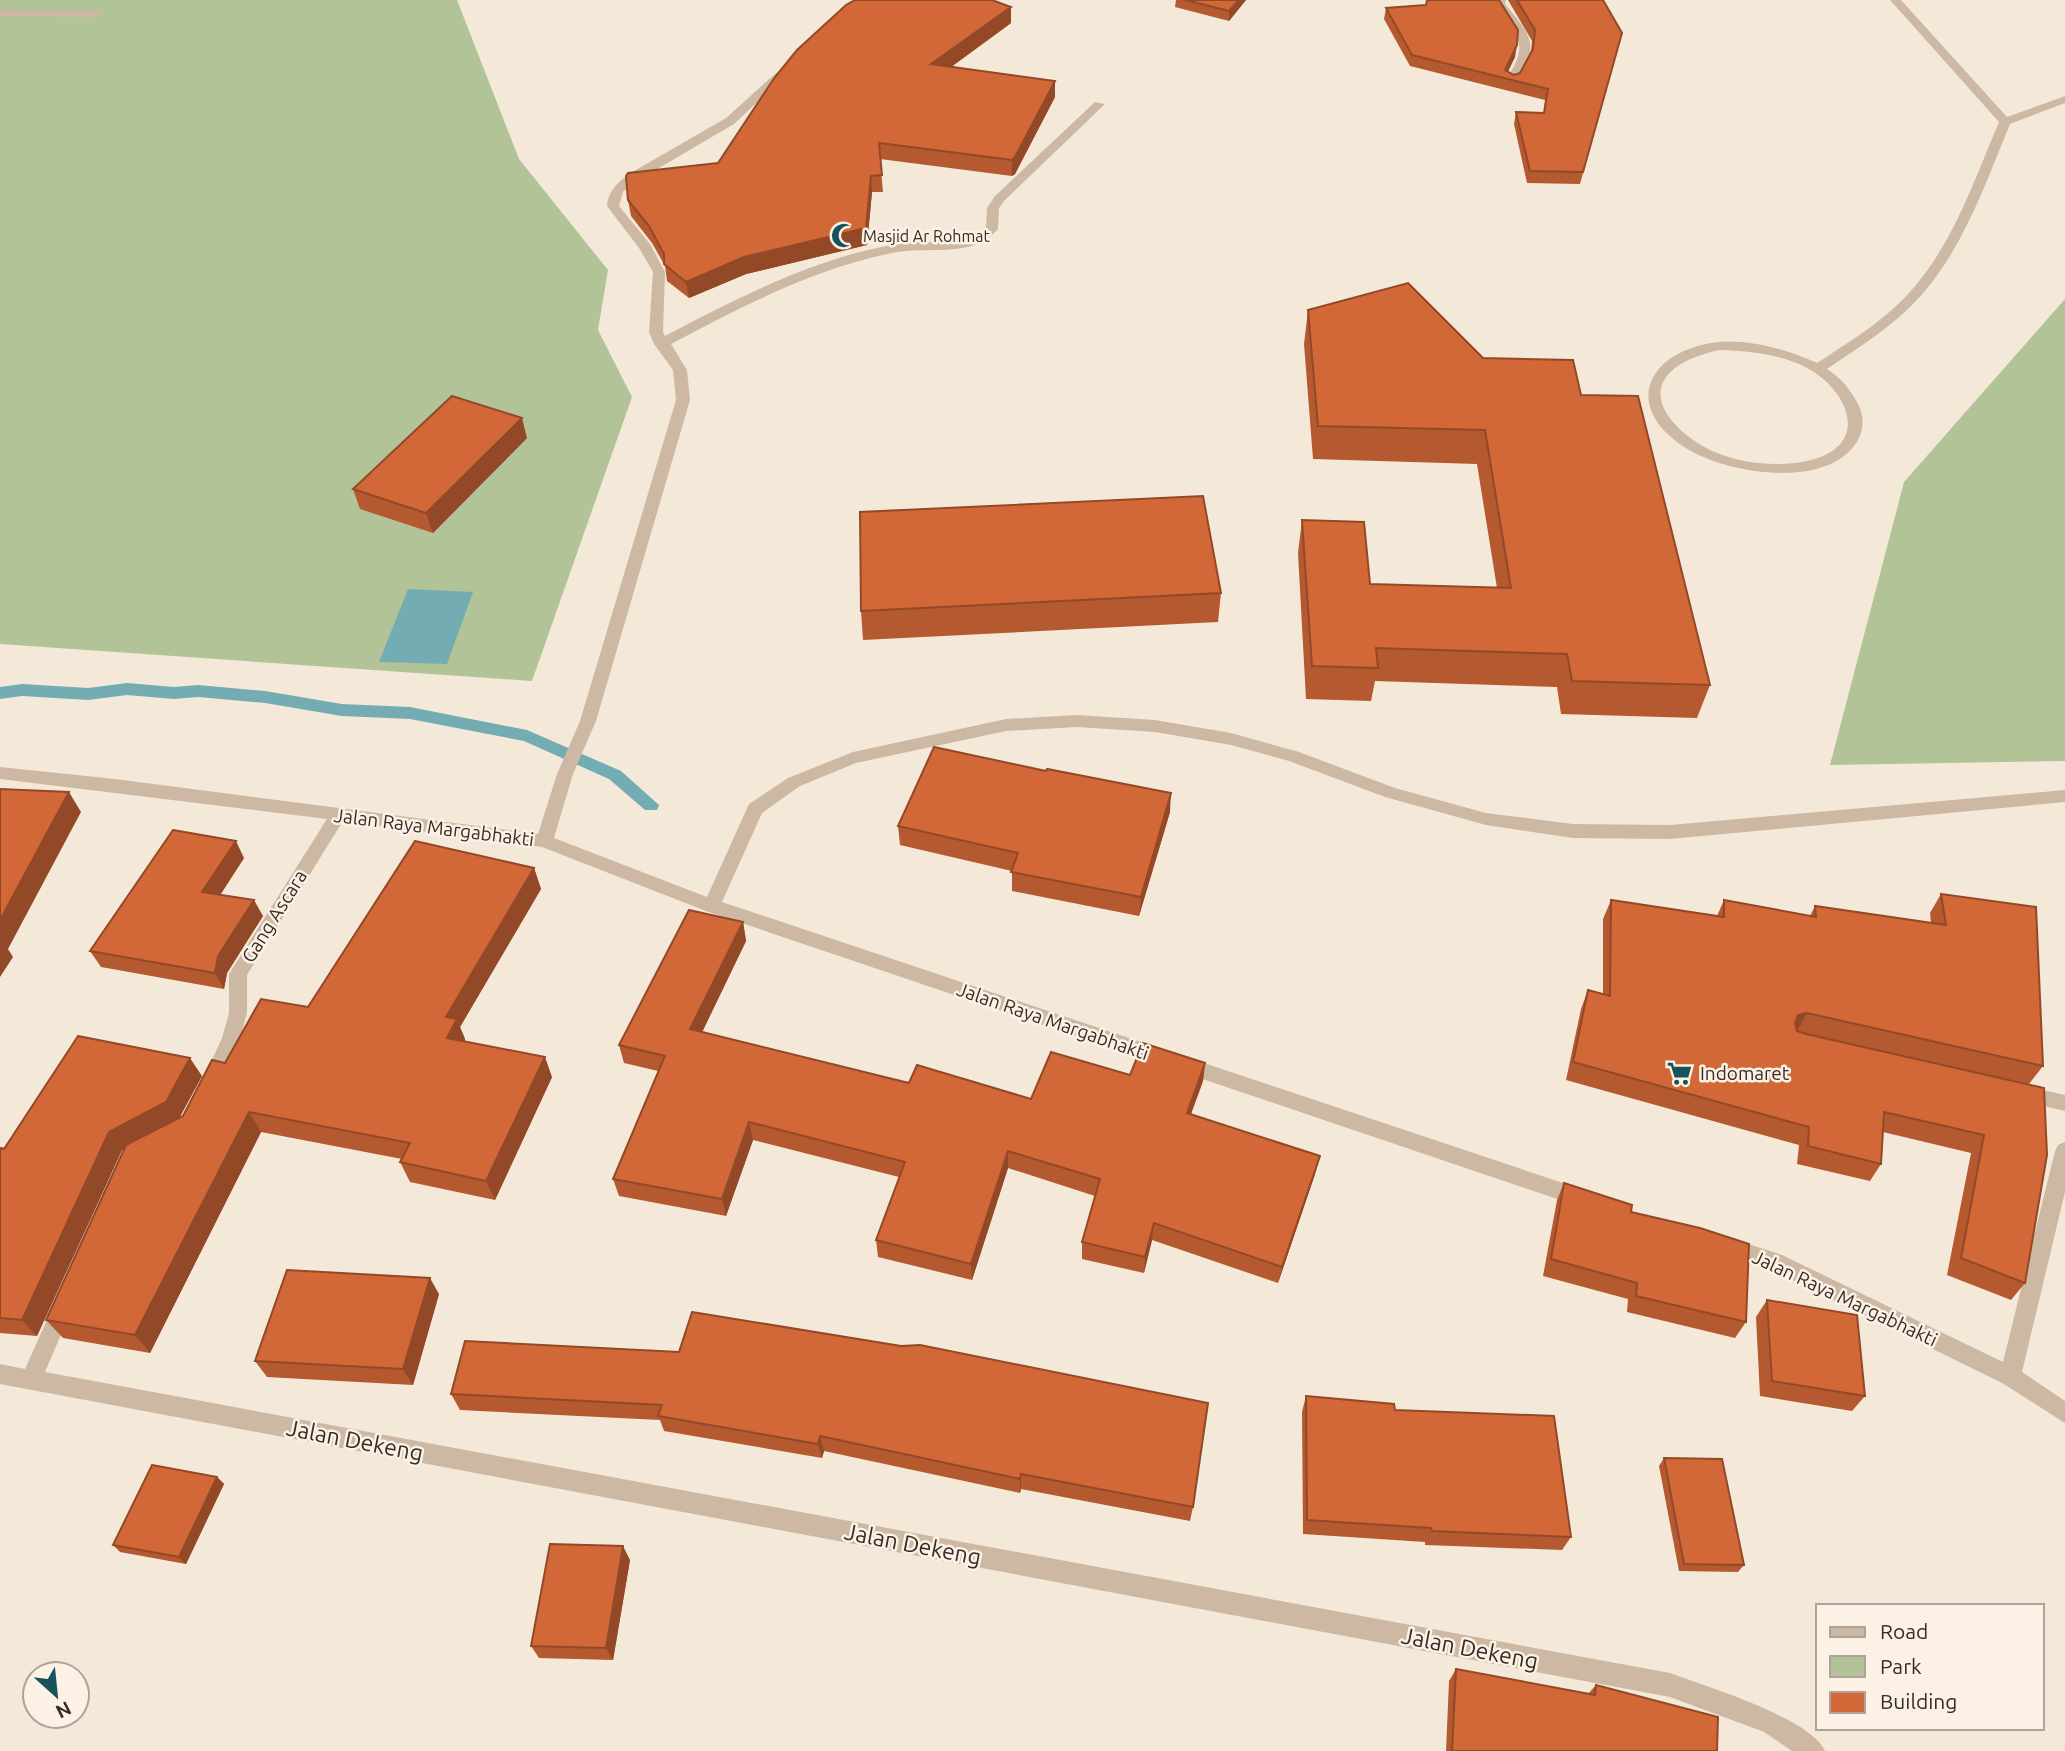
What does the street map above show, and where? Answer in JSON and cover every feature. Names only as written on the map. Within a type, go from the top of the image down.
[{"type":"street","points":[[1501,0],[1499,4],[1524,34],[1528,48],[1525,62],[1511,81]]},
{"type":"street","points":[[1895,0],[2005,122]]},
{"type":"street","points":[[0,13],[97,14]]},
{"type":"street","points":[[544,841],[565,774],[588,721],[683,400],[680,370],[661,344],[656,332],[659,272],[645,247],[613,206],[613,198],[622,185],[633,177],[730,121],[771,86],[792,62]]},
{"type":"street","points":[[1817,369],[1863,340],[1920,289],[1941,260],[1956,232],[2005,122],[2065,99]]},
{"type":"street","points":[[661,344],[724,310],[808,272],[895,247],[960,246],[976,241],[992,229],[993,208],[999,199],[1099,104]]},
{"type":"street","points":[[1744,346],[1795,358],[1817,369],[1849,397],[1856,429],[1848,444],[1835,455],[1815,464],[1764,468],[1736,464],[1710,455],[1670,429],[1658,413],[1653,397],[1655,382],[1663,369],[1677,358],[1696,350],[1744,346]]},
{"type":"street","points":[[712,906],[755,809],[794,782],[853,758],[1006,725],[1077,721],[1155,726],[1231,739],[1293,756],[1391,793],[1486,818],[1573,831],[1670,832],[2065,796]]},
{"type":"street","name":"Jalan Raya Margabhakti","points":[[0,773],[128,786],[544,841],[712,906],[1603,1205]]},
{"type":"street","name":"Gang Ascara","points":[[200,1105],[231,1038],[238,1013],[238,974],[339,814]]},
{"type":"street","points":[[1998,1087],[2065,1103]]},
{"type":"street","points":[[2010,1376],[2065,1151]]},
{"type":"street","name":"Jalan Raya Margabhakti","points":[[1709,1240],[1775,1262],[2010,1376],[2065,1413]]},
{"type":"street","points":[[31,1380],[70,1293]]},
{"type":"street","name":"Jalan Dekeng","points":[[0,1374],[1670,1685],[1771,1723],[1813,1751]]},
{"type":"green space","points":[[0,0],[457,0],[519,159],[608,270],[598,330],[632,397],[532,681],[0,644]]},
{"type":"green space","points":[[2065,299],[2065,761],[1830,765],[1904,482]]},
{"type":"water","points":[[408,589],[473,592],[447,664],[379,662]]},
{"type":"building","points":[[855,0],[992,0],[1011,7],[931,64],[1055,81],[1015,157],[1012,160],[879,143],[882,175],[871,176],[866,228],[744,257],[686,282],[664,264],[664,254],[649,226],[628,200],[626,176],[628,173],[718,163],[775,77],[797,50]]},
{"type":"building","points":[[1185,0],[1239,0],[1229,11]]},
{"type":"building","points":[[1427,0],[1499,0],[1518,30],[1517,45],[1505,70],[1514,75],[1520,73],[1533,49],[1535,30],[1517,0],[1603,0],[1622,33],[1583,172],[1530,171],[1516,112],[1544,113],[1548,89],[1412,55],[1386,8],[1426,5]]},
{"type":"building","points":[[1408,283],[1483,358],[1573,360],[1581,395],[1638,396],[1710,685],[1572,681],[1567,654],[1376,648],[1378,668],[1312,666],[1302,520],[1364,522],[1370,584],[1511,588],[1485,430],[1318,426],[1308,310]]},
{"type":"building","points":[[452,396],[522,418],[426,513],[353,489]]},
{"type":"building","points":[[1203,496],[1221,593],[861,611],[860,512]]},
{"type":"building","points":[[934,747],[1046,771],[1047,769],[1171,793],[1141,897],[1011,872],[1018,853],[898,826]]},
{"type":"building","points":[[0,789],[69,792],[0,920]]},
{"type":"building","points":[[173,830],[236,841],[202,892],[254,900],[218,956],[215,973],[90,951]]},
{"type":"building","points":[[415,841],[534,868],[446,1017],[457,1019],[447,1038],[545,1057],[486,1181],[400,1162],[410,1143],[249,1112],[135,1335],[46,1320],[126,1145],[183,1116],[212,1060],[225,1063],[261,999],[308,1007]]},
{"type":"building","points":[[1941,894],[2036,907],[2043,1066],[1807,1013],[1798,1015],[1795,1023],[1797,1031],[1806,1034],[2044,1088],[2047,1155],[2025,1283],[1961,1258],[1984,1135],[1884,1112],[1881,1164],[1808,1146],[1809,1127],[1573,1062],[1588,990],[1610,996],[1611,900],[1724,917],[1724,900],[1816,917],[1815,906],[1946,925]]},
{"type":"building","points":[[689,910],[743,922],[690,1029],[909,1083],[917,1065],[1031,1099],[1051,1052],[1130,1075],[1143,1043],[1205,1063],[1187,1113],[1320,1156],[1282,1267],[1154,1223],[1145,1257],[1082,1242],[1100,1179],[1008,1151],[971,1264],[876,1240],[905,1162],[749,1122],[722,1199],[613,1179],[665,1056],[619,1045]]},
{"type":"building","points":[[78,1036],[190,1058],[166,1102],[109,1132],[22,1320],[0,1318],[0,1150],[4,1149]]},
{"type":"building","points":[[1564,1183],[1632,1205],[1631,1212],[1700,1228],[1749,1244],[1746,1322],[1636,1296],[1637,1283],[1551,1259]]},
{"type":"building","points":[[287,1270],[430,1278],[403,1369],[255,1361]]},
{"type":"building","points":[[1767,1300],[1857,1315],[1865,1396],[1772,1381]]},
{"type":"building","points":[[692,1312],[901,1346],[920,1345],[1208,1403],[1193,1507],[1021,1474],[1020,1479],[820,1436],[818,1444],[658,1416],[662,1405],[451,1394],[465,1341],[679,1352]]},
{"type":"building","points":[[1306,1396],[1394,1404],[1395,1410],[1554,1416],[1571,1537],[1432,1531],[1431,1528],[1307,1520]]},
{"type":"building","points":[[1664,1458],[1722,1459],[1744,1565],[1684,1564]]},
{"type":"building","points":[[152,1465],[217,1477],[179,1557],[113,1545]]},
{"type":"building","points":[[550,1544],[623,1546],[606,1648],[531,1646]]},
{"type":"building","points":[[1456,1669],[1595,1695],[1596,1685],[1718,1717],[1717,1751],[1452,1751]]},
{"type":"waterway","points":[[0,693],[22,690],[88,694],[127,689],[174,693],[198,691],[265,697],[342,710],[410,713],[527,736],[615,775],[651,805]]},
{"type":"place","name":"Masjid Ar Rohmat","points":[[843,236]]},
{"type":"place","name":"Indomaret","points":[[1680,1073]]}]
